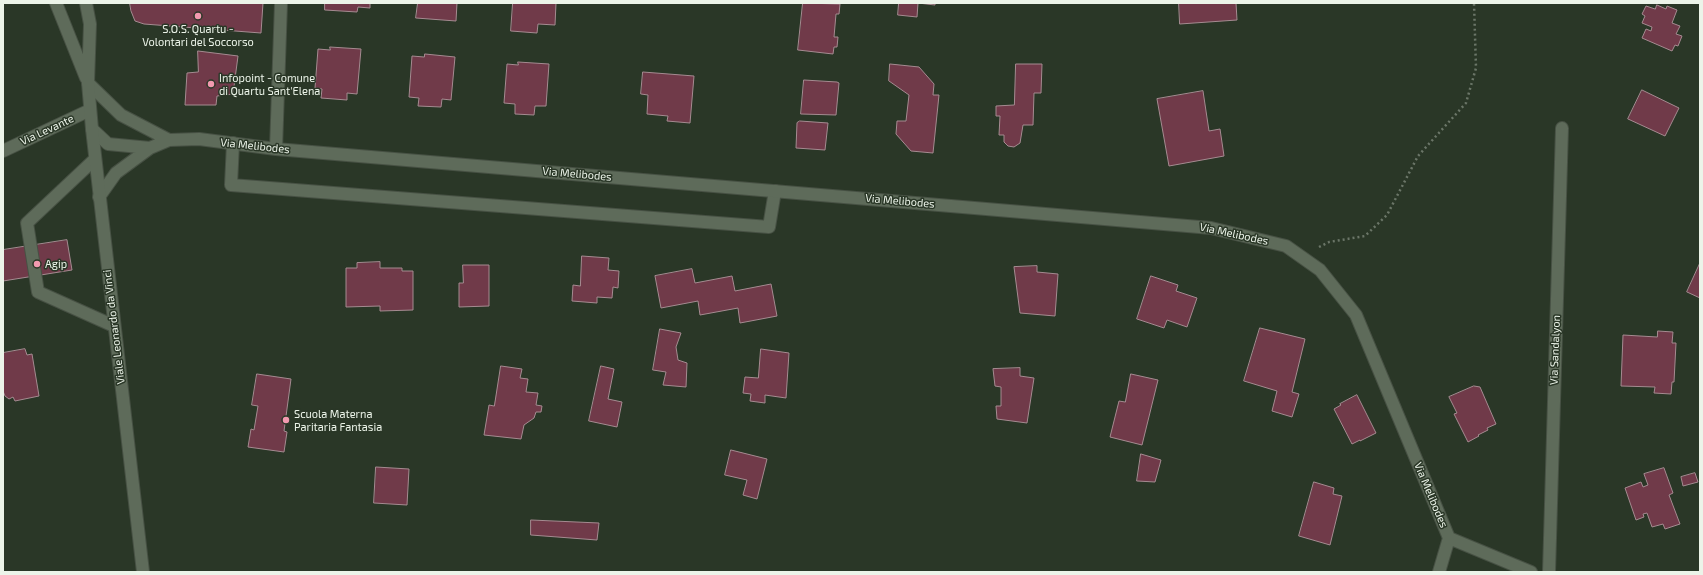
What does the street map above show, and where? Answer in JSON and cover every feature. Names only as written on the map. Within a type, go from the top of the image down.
[{"type":"street","name":"Viale Leonardo da Vinci","points":[[56,3],[88,83]]},
{"type":"street","name":"Viale Leonardo da Vinci","points":[[86,3],[90,24],[88,83],[90,110],[143,572]]},
{"type":"street","points":[[276,148],[281,3]]},
{"type":"street","points":[[88,83],[121,115],[169,140]]},
{"type":"street","name":"Via Levante","points":[[3,151],[90,110]]},
{"type":"street","name":"Via Sandalyon","points":[[1548,572],[1562,128]]},
{"type":"street","name":"Via Melibodes","points":[[92,129],[108,144],[150,148],[169,140],[199,139],[276,148],[1211,228],[1286,246],[1320,270],[1356,315],[1449,538],[1531,572]]},
{"type":"street","points":[[233,144],[231,185],[769,227],[775,191]]},
{"type":"street","points":[[99,197],[116,172],[150,148]]},
{"type":"street","points":[[95,159],[27,223],[38,292],[114,326]]},
{"type":"street","points":[[1439,572],[1449,538]]},
{"type":"path","points":[[1300,255],[1329,242],[1365,236],[1387,215],[1418,156],[1466,103],[1476,68],[1474,3]]},
{"type":"building","name":"S.O.S. Quartu - Volontari del Soccorso","points":[[130,3],[263,3],[261,33],[144,24],[135,21]]},
{"type":"building","points":[[325,3],[370,3],[370,8],[358,7],[357,12],[325,10]]},
{"type":"building","points":[[418,3],[457,3],[456,21],[416,18]]},
{"type":"building","points":[[513,3],[556,3],[555,25],[538,24],[537,33],[511,31]]},
{"type":"building","points":[[803,3],[840,4],[839,14],[836,14],[834,37],[838,37],[837,47],[834,47],[833,54],[798,50]]},
{"type":"building","points":[[899,3],[918,3],[917,17],[898,15]]},
{"type":"building","points":[[918,3],[935,3],[935,5]]},
{"type":"building","points":[[1179,3],[1236,3],[1237,20],[1180,24]]},
{"type":"building","points":[[1657,5],[1666,9],[1667,6],[1677,10],[1672,23],[1680,26],[1676,34],[1682,36],[1678,46],[1675,45],[1672,51],[1642,38],[1646,29],[1651,31],[1652,27],[1642,23],[1645,16],[1642,14],[1646,6],[1655,9]]},
{"type":"building","points":[[330,47],[361,49],[357,94],[347,93],[347,100],[321,98],[322,89],[315,88],[318,49],[330,50]]},
{"type":"building","name":"Infopoint - Comune di Quartu Sant'Elena","points":[[198,51],[238,56],[233,94],[217,96],[216,105],[185,105],[187,73],[198,72]]},
{"type":"building","points":[[425,54],[455,57],[451,100],[442,99],[441,107],[418,106],[419,98],[409,97],[412,56],[424,57]]},
{"type":"building","points":[[518,62],[549,64],[546,106],[535,106],[534,115],[515,114],[515,104],[504,103],[507,64],[518,65]]},
{"type":"building","points":[[890,64],[919,67],[934,84],[933,95],[939,95],[933,153],[911,151],[896,134],[897,121],[906,121],[909,95],[889,81]]},
{"type":"building","points":[[1016,64],[1042,64],[1041,93],[1034,93],[1033,125],[1023,125],[1020,143],[1014,147],[1008,146],[1004,142],[1004,135],[999,135],[1000,116],[996,116],[996,106],[1014,105]]},
{"type":"building","points":[[643,72],[694,76],[690,123],[667,121],[668,116],[647,114],[648,95],[641,94]]},
{"type":"building","points":[[804,80],[839,83],[836,115],[801,114]]},
{"type":"building","points":[[1642,90],[1679,108],[1665,136],[1628,119]]},
{"type":"building","points":[[1203,91],[1209,131],[1220,129],[1224,156],[1169,166],[1157,99]]},
{"type":"building","points":[[800,121],[828,123],[825,150],[796,148],[797,123]]},
{"type":"building","points":[[67,240],[72,270],[3,281],[3,250]]},
{"type":"building","points":[[582,256],[609,258],[608,270],[619,271],[618,288],[613,287],[612,298],[597,297],[597,303],[572,301],[573,285],[580,286]]},
{"type":"building","points":[[380,262],[380,268],[402,268],[402,271],[413,271],[413,310],[380,311],[380,306],[346,307],[346,268],[357,268],[357,263]]},
{"type":"building","points":[[1700,263],[1700,298],[1687,292]]},
{"type":"building","points":[[463,265],[489,265],[489,306],[459,307],[459,283],[463,283]]},
{"type":"building","points":[[1037,266],[1037,272],[1058,274],[1055,316],[1020,313],[1014,267]]},
{"type":"building","points":[[692,269],[695,283],[732,276],[735,291],[771,284],[777,316],[740,323],[738,308],[700,315],[698,301],[661,308],[655,276]]},
{"type":"building","points":[[1151,276],[1178,285],[1176,291],[1197,298],[1187,327],[1167,320],[1164,328],[1137,319]]},
{"type":"building","points":[[1260,328],[1305,339],[1292,392],[1299,394],[1292,417],[1272,411],[1277,391],[1244,381]]},
{"type":"building","points":[[660,329],[681,333],[676,347],[678,360],[687,363],[686,387],[663,385],[666,372],[653,370]]},
{"type":"building","points":[[1658,331],[1673,332],[1672,343],[1676,343],[1674,382],[1672,382],[1671,394],[1654,393],[1655,387],[1621,386],[1623,335],[1657,337]]},
{"type":"building","points":[[25,349],[27,355],[32,354],[39,396],[15,401],[13,397],[9,399],[5,396],[3,391],[3,353]]},
{"type":"building","points":[[761,349],[789,353],[786,398],[765,395],[765,403],[750,401],[751,394],[743,393],[745,377],[758,378]]},
{"type":"building","points":[[501,366],[522,369],[520,378],[528,379],[526,392],[538,393],[536,405],[542,406],[541,412],[536,412],[534,418],[524,425],[521,439],[484,435],[489,405],[494,406]]},
{"type":"building","points":[[601,366],[614,369],[608,399],[622,402],[617,427],[589,421]]},
{"type":"building","points":[[1020,368],[1020,376],[1034,378],[1027,423],[997,419],[996,406],[1001,406],[1001,387],[995,386],[993,369]]},
{"type":"building","points":[[257,374],[291,379],[284,431],[287,432],[284,452],[248,447],[251,429],[254,430],[258,406],[252,405]]},
{"type":"building","points":[[1131,374],[1158,380],[1142,445],[1110,437],[1119,401],[1125,402]]},
{"type":"building","points":[[1474,386],[1480,387],[1496,424],[1487,428],[1488,430],[1468,442],[1454,414],[1457,413],[1449,397]]},
{"type":"building","points":[[1357,395],[1376,433],[1352,444],[1334,409]]},
{"type":"building","points":[[731,450],[767,459],[757,499],[743,495],[747,480],[725,475]]},
{"type":"building","points":[[1141,454],[1161,460],[1155,482],[1137,481]]},
{"type":"building","points":[[376,467],[409,469],[407,505],[374,503]]},
{"type":"building","points":[[1664,468],[1673,493],[1669,495],[1680,524],[1665,529],[1663,524],[1652,527],[1647,513],[1643,514],[1644,517],[1636,520],[1625,488],[1641,482],[1643,487],[1648,485],[1644,474]]},
{"type":"building","points":[[1695,473],[1698,482],[1683,486],[1681,477]]},
{"type":"building","points":[[1314,482],[1334,488],[1333,494],[1342,496],[1330,545],[1299,536]]},
{"type":"building","points":[[531,520],[599,523],[597,540],[531,535]]},
{"type":"place","name":"S.O.S. Quartu - Volontari del Soccorso","points":[[198,16]]},
{"type":"place","name":"Infopoint - Comune di Quartu Sant'Elena","points":[[211,84]]},
{"type":"place","name":"Agip","points":[[37,264]]},
{"type":"place","name":"Scuola Materna Paritaria Fantasia","points":[[286,420]]}]
